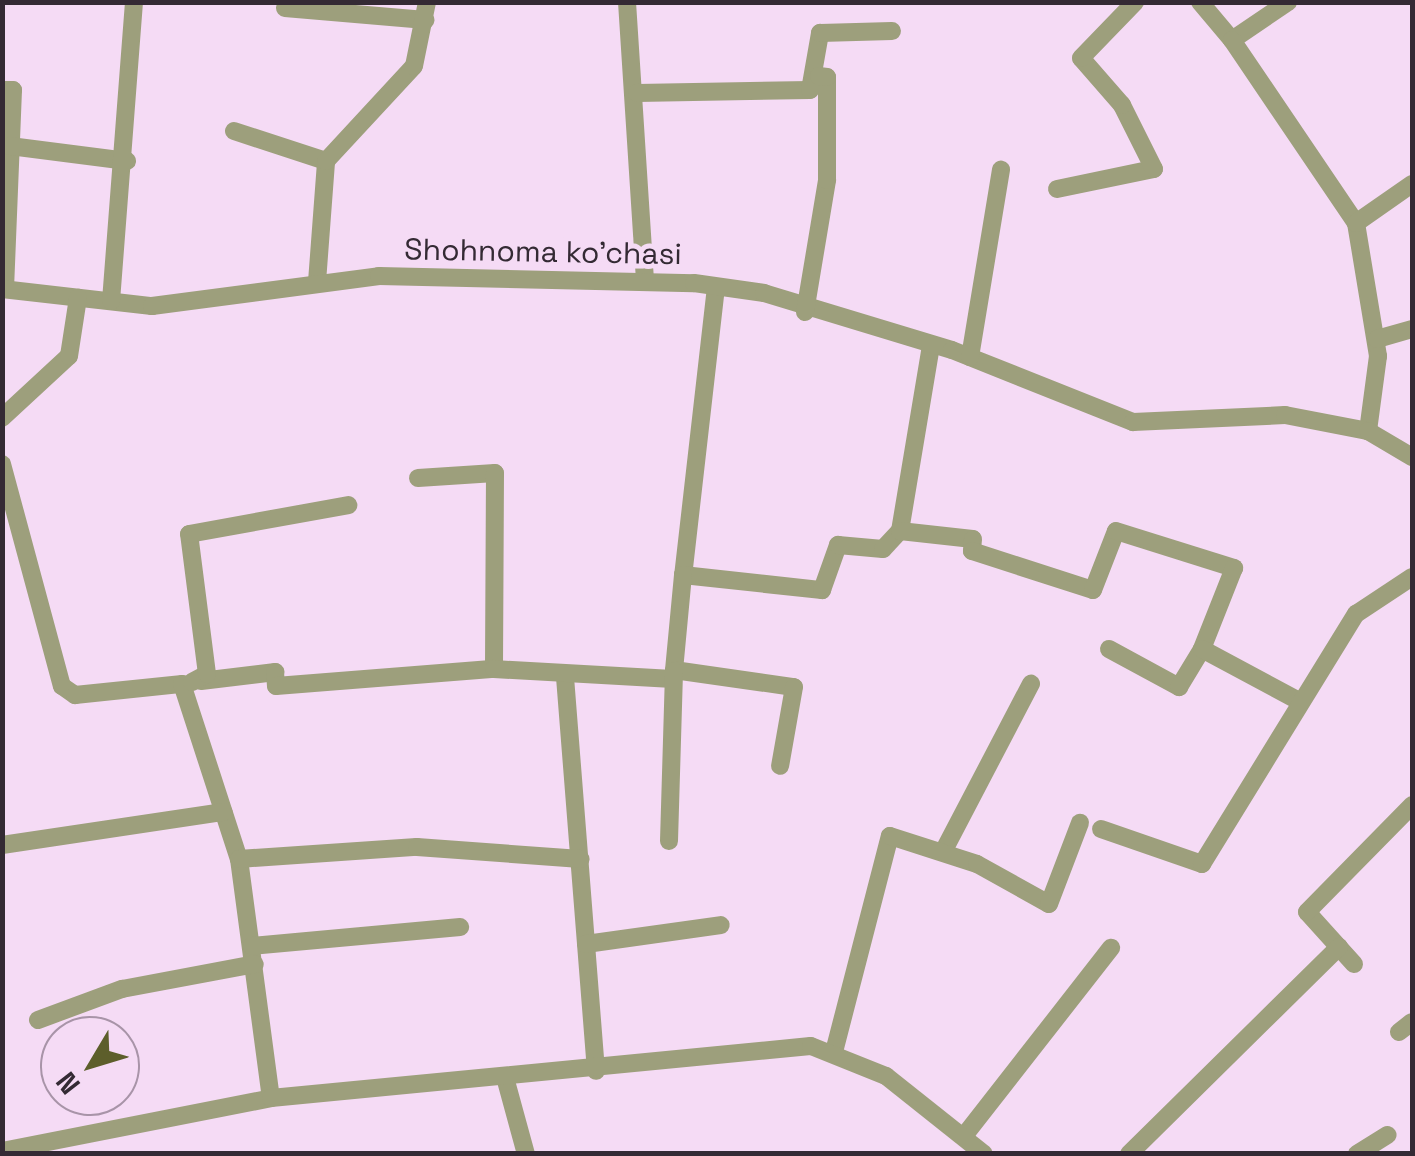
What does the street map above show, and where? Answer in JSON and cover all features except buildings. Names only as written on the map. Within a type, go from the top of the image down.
[{"type":"street","points":[[111,300],[127,161],[134,2]]},
{"type":"street","points":[[628,2],[637,93],[645,278]]},
{"type":"street","points":[[1057,188],[1154,170],[1122,106],[1081,58],[1135,2]]},
{"type":"street","points":[[1200,2],[1232,40],[1356,222],[1376,339],[1368,431]]},
{"type":"street","points":[[1232,40],[1288,2]]},
{"type":"street","points":[[285,8],[426,11],[414,66],[326,161],[316,282]]},
{"type":"street","points":[[637,93],[810,90],[818,76],[820,33],[892,31]]},
{"type":"street","points":[[805,312],[826,180],[828,77],[818,76]]},
{"type":"street","points":[[2,90],[12,90],[4,289]]},
{"type":"street","points":[[234,130],[326,161]]},
{"type":"street","points":[[10,146],[127,161]]},
{"type":"street","points":[[970,357],[1001,170]]},
{"type":"street","points":[[1356,222],[1412,184]]},
{"type":"street","name":"Shohnoma ko'chasi","points":[[4,289],[111,300],[226,302],[316,282],[645,278],[764,293],[805,312],[970,357],[1134,422],[1285,416],[1368,431],[1412,458]]},
{"type":"street","points":[[669,841],[674,675],[716,288]]},
{"type":"street","points":[[2,418],[70,356],[78,298]]},
{"type":"street","points":[[1376,339],[1412,329]]},
{"type":"street","points":[[683,576],[822,590],[838,545],[882,548],[900,531],[930,345]]},
{"type":"street","points":[[2,464],[62,686],[75,695],[274,672],[276,686],[494,669],[565,678],[674,675],[794,687],[780,766]]},
{"type":"street","points":[[418,478],[495,473],[494,669]]},
{"type":"street","points":[[270,1098],[240,859],[224,812],[192,682],[188,534],[348,505]]},
{"type":"street","points":[[900,531],[973,539],[972,551],[1093,590],[1116,531],[1234,568],[1202,649],[1179,687],[1109,649]]},
{"type":"street","points":[[1101,829],[1149,853],[1202,864],[1299,701],[1364,605],[1412,577]]},
{"type":"street","points":[[1202,649],[1299,701]]},
{"type":"street","points":[[565,678],[596,1071]]},
{"type":"street","points":[[942,852],[1031,684]]},
{"type":"street","points":[[1354,964],[1307,912],[1412,805]]},
{"type":"street","points":[[2,846],[224,812]]},
{"type":"street","points":[[835,1048],[890,836],[942,852],[1049,904],[1080,823]]},
{"type":"street","points":[[240,859],[417,846],[581,859]]},
{"type":"street","points":[[586,944],[721,925]]},
{"type":"street","points":[[38,1020],[122,988],[253,955],[460,927]]},
{"type":"street","points":[[1129,1154],[1338,947]]},
{"type":"street","points":[[964,1136],[1111,948]]},
{"type":"street","points":[[2,1151],[270,1098],[506,1081],[835,1048],[964,1136],[984,1154]]},
{"type":"street","points":[[506,1081],[526,1154]]},
{"type":"street","points":[[1358,1154],[1388,1135]]}]
